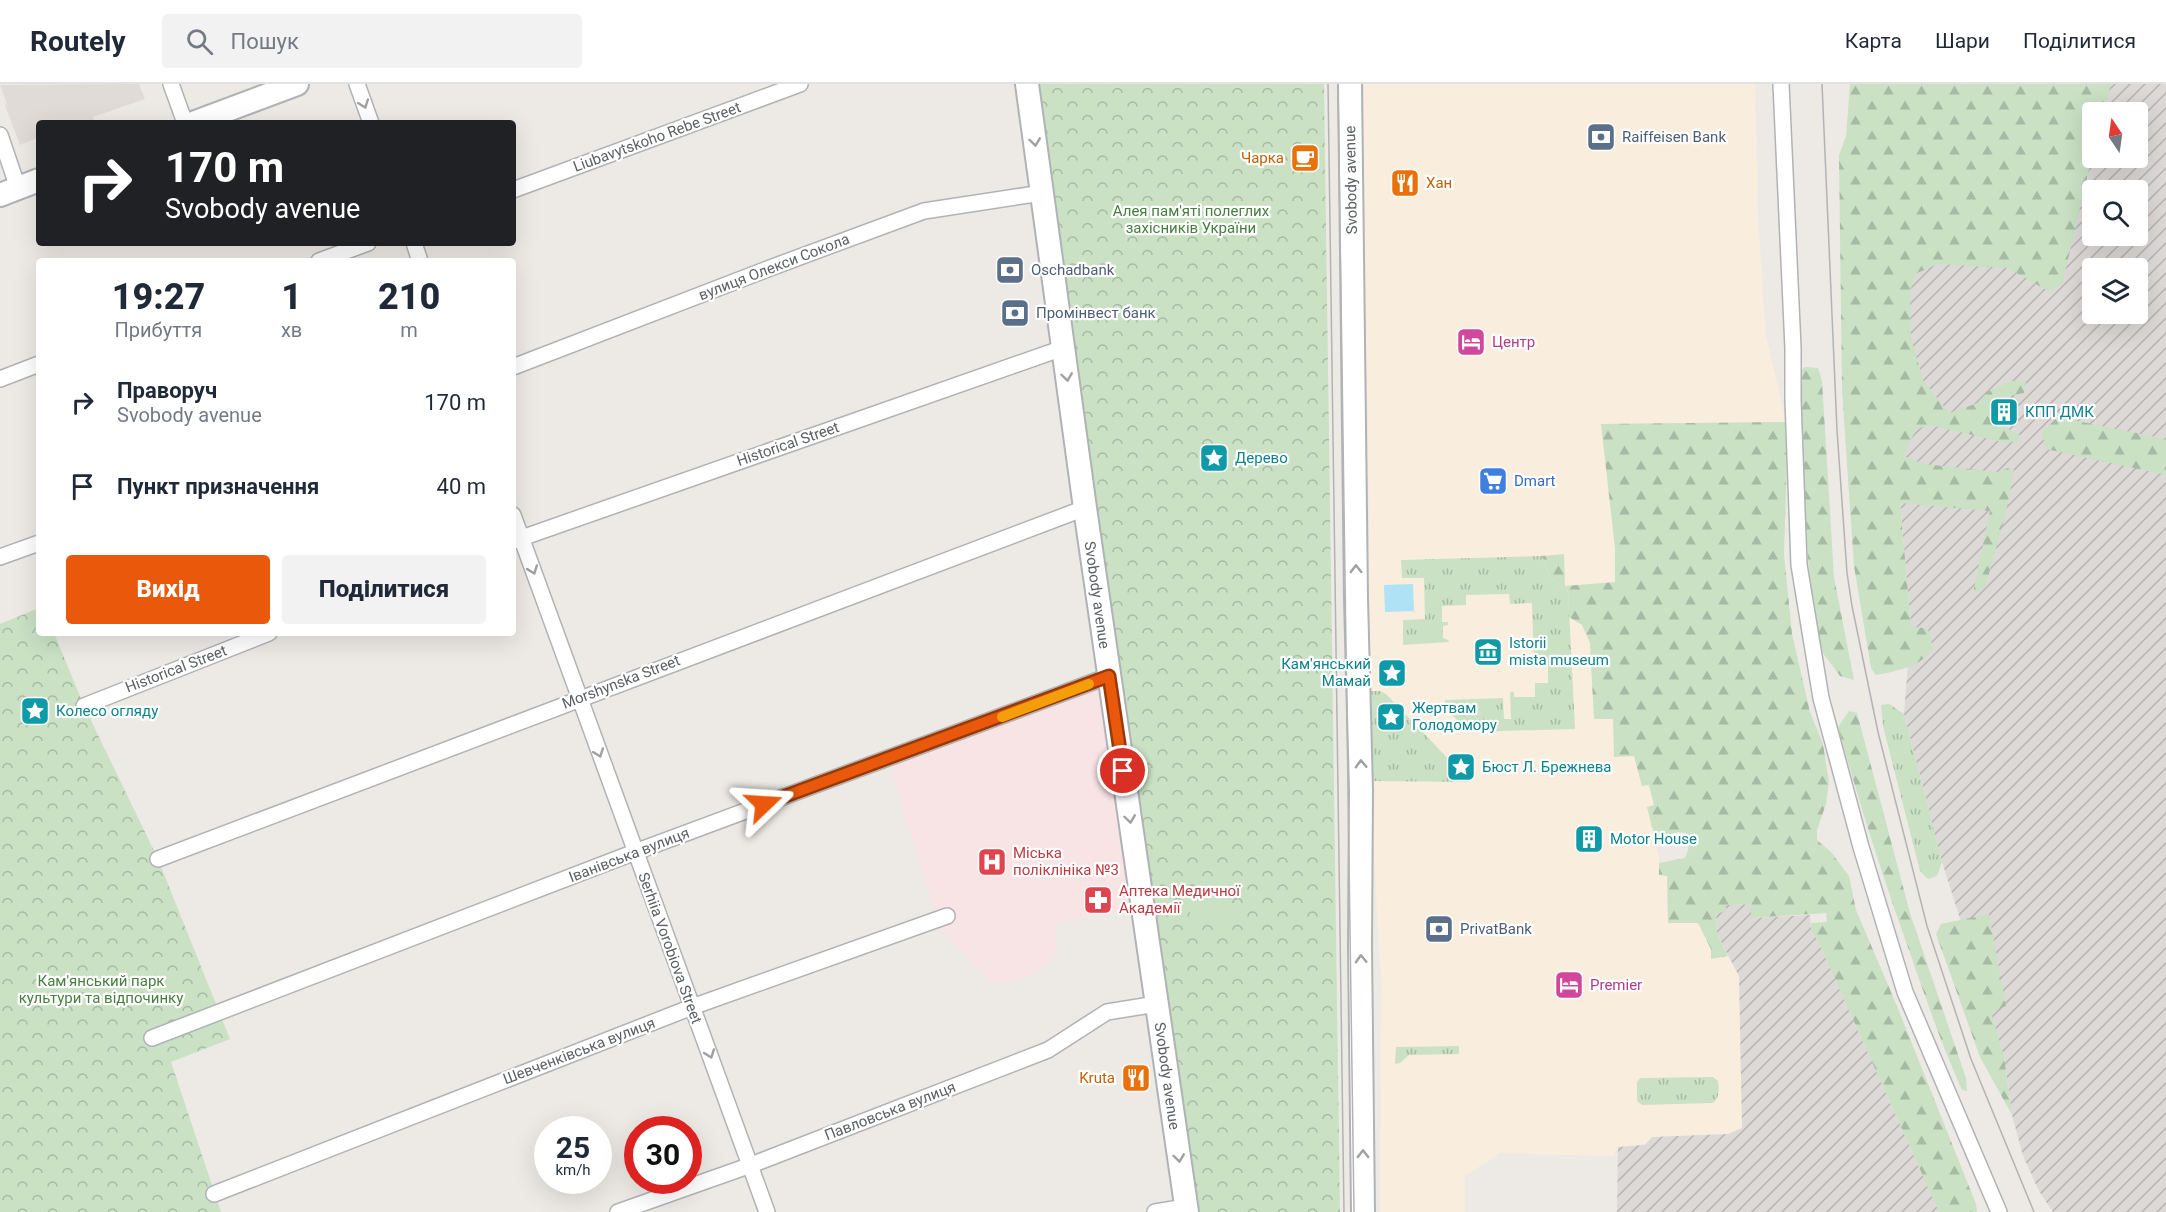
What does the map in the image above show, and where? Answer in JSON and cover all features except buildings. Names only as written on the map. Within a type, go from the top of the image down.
[{"type":"main road","points":[[201,120],[297,84]]},
{"type":"main road","name":"Svobody avenue","points":[[1028,84],[1085,508],[1186,1209]]},
{"type":"main road","name":"Svobody avenue","points":[[1350,84],[1356,599],[1361,790],[1363,1212]]},
{"type":"street","points":[[171,84],[184,120]]},
{"type":"street","points":[[357,84],[370,120]]},
{"type":"street","name":"Liubavytskoho Rebe Street","points":[[516,189],[800,84]]},
{"type":"street","points":[[1780,84],[1793,348],[1799,564],[1826,724],[1905,992],[1999,1212]]},
{"type":"street","points":[[0,135],[19,188]]},
{"type":"street","name":"вулиця Олекси Сокола","points":[[516,366],[778,265],[924,212],[1042,193]]},
{"type":"street","points":[[327,258],[360,246]]},
{"type":"street","name":"Historical Street","points":[[517,539],[1063,348]]},
{"type":"street","points":[[0,379],[36,365]]},
{"type":"street","name":"Morshynska Street","points":[[158,859],[1085,508]]},
{"type":"street","name":"Serhiia Vorobiova Street","points":[[517,539],[580,698],[767,1212]]},
{"type":"street","points":[[0,557],[36,544]]},
{"type":"street","name":"Historical Street","points":[[84,706],[261,636]]},
{"type":"street","name":"Іванівська вулиця","points":[[152,1038],[635,852],[1109,676]]},
{"type":"street","name":"Шевченківська вулиця","points":[[214,1194],[692,1007],[947,916]]},
{"type":"street","name":"Павловська вулиця","points":[[618,1212],[751,1165],[1048,1050],[1107,1012],[1156,1004]]},
{"type":"street","points":[[1155,1212],[1186,1209]]},
{"type":"shaded area","points":[[139,84],[145,99],[93,117],[94,120],[36,120],[36,138],[20,145],[0,85]]},
{"type":"shaded area","points":[[1364,84],[1755,84],[1758,219],[1766,336],[1786,422],[1602,424],[1615,548],[1615,583],[1587,586],[1594,719],[1613,719],[1634,755],[1642,786],[1649,784],[1654,805],[1647,807],[1659,857],[1659,875],[1667,875],[1668,922],[1698,923],[1711,949],[1711,959],[1728,956],[1739,976],[1742,1129],[1728,1134],[1618,1147],[1613,1156],[1500,1153],[1465,1176],[1465,1212],[1380,1212],[1381,982],[1370,781],[1368,413],[1363,297]]},
{"type":"shaded area","points":[[1887,84],[2166,84],[2166,1212],[2053,1212],[2039,1191],[2023,1156],[2012,1115],[2004,1057],[1942,862],[1904,714],[1911,626],[1900,503]]},
{"type":"shaded area","points":[[1106,683],[1138,907],[1055,923],[1057,955],[1033,976],[993,984],[940,928],[889,764]]},
{"type":"shaded area","points":[[1751,904],[1752,918],[1810,915],[1811,930],[1818,941],[1939,1212],[1617,1212],[1618,1147],[1645,1145],[1652,1137],[1728,1134],[1742,1128],[1739,976],[1717,934],[1716,912],[1726,905]]},
{"type":"green space","name":"Алея пам'яті полеглих захісників України","points":[[1035,84],[1324,84],[1340,1212],[1197,1212]]},
{"type":"green space","points":[[1850,84],[2111,84],[2106,102],[2082,102],[2082,168],[2089,168],[2086,180],[2082,180],[2082,199],[2062,285],[2048,291],[2008,268],[1938,264],[1915,274],[1910,292],[1911,338],[1923,380],[1949,413],[1978,403],[1987,392],[2012,381],[2026,382],[2024,393],[1991,399],[1989,419],[2020,435],[2018,441],[2006,443],[1930,425],[1917,429],[1910,441],[1904,456],[1924,464],[1997,472],[2008,468],[2014,470],[2006,512],[1985,588],[1973,593],[1990,511],[1900,503],[1911,626],[1928,629],[1933,648],[1915,664],[1876,675],[1871,668],[1854,566],[1842,390],[1839,155],[1846,136]]},
{"type":"green space","points":[[1805,367],[1818,368],[1822,381],[1834,577],[1854,680],[1840,676],[1819,648],[1804,506],[1799,372]]},
{"type":"green space","points":[[2057,417],[2166,439],[2166,475],[2046,449],[2042,433]]},
{"type":"green space","points":[[1786,422],[1784,554],[1792,634],[1810,712],[1823,744],[1829,782],[1826,804],[1817,830],[1817,840],[1831,852],[1849,876],[1856,910],[1897,1006],[1976,1204],[1977,1212],[1939,1212],[1818,941],[1811,930],[1811,923],[1827,922],[1826,913],[1751,918],[1751,904],[1726,905],[1726,912],[1716,913],[1717,934],[1728,956],[1711,959],[1711,949],[1698,923],[1668,923],[1667,876],[1659,875],[1659,863],[1685,858],[1689,846],[1688,836],[1686,833],[1678,832],[1655,839],[1647,807],[1654,805],[1649,785],[1642,786],[1634,756],[1614,757],[1613,719],[1594,719],[1590,643],[1582,625],[1569,617],[1568,591],[1550,577],[1542,556],[1564,554],[1565,586],[1615,582],[1615,548],[1601,424]]},
{"type":"green space","points":[[1542,556],[1550,577],[1568,591],[1575,729],[1468,732],[1445,707],[1445,700],[1503,698],[1504,719],[1511,719],[1510,692],[1514,692],[1514,697],[1535,697],[1535,683],[1548,683],[1548,663],[1534,663],[1532,603],[1510,604],[1509,594],[1466,595],[1466,605],[1442,606],[1442,622],[1448,622],[1448,625],[1443,626],[1443,638],[1449,642],[1403,645],[1403,620],[1425,619],[1424,578],[1402,578],[1401,560]]},
{"type":"green space","name":"Кам'янський парк культури та відпочинку","points":[[36,609],[36,636],[55,636],[84,706],[158,859],[230,1039],[171,1062],[221,1212],[0,1212],[0,624]]},
{"type":"green space","points":[[1369,691],[1380,691],[1386,694],[1459,770],[1470,778],[1468,782],[1370,781]]},
{"type":"green space","points":[[1889,704],[1904,714],[1942,862],[1937,876],[1928,879],[1920,871],[1883,726],[1881,705]]},
{"type":"green space","points":[[1849,711],[1857,713],[1910,913],[1966,1078],[1967,1091],[1962,1090],[1934,1022],[1863,812],[1838,727]]},
{"type":"green space","points":[[1229,880],[1233,920],[1192,927],[1187,887]]},
{"type":"green space","points":[[1989,914],[2006,1006],[1991,1012],[2004,1057],[2012,1115],[1980,1057],[1936,934],[1941,924]]},
{"type":"green space","points":[[1459,1046],[1459,1054],[1409,1055],[1400,1063],[1395,1064],[1396,1047]]},
{"type":"green space","points":[[1713,1077],[1718,1081],[1719,1090],[1713,1103],[1642,1105],[1637,1101],[1637,1082],[1640,1078]]},
{"type":"water","points":[[1413,584],[1414,611],[1385,612],[1384,585]]},
{"type":"tram line","points":[[1328,84],[1344,1212]]},
{"type":"tram line","points":[[1338,84],[1354,1212]]},
{"type":"tram line","points":[[1822,84],[1837,430],[1847,573],[1852,606],[1878,732],[1927,926],[1971,1059],[2034,1212]]},
{"type":"slow traffic","points":[[1002,717],[1089,684]]},
{"type":"place","name":"Raiffeisen Bank","points":[[1601,137]]},
{"type":"place","name":"Чарка","points":[[1305,158]]},
{"type":"place","name":"Хан","points":[[1405,183]]},
{"type":"place","name":"Oschadbank","points":[[1010,270]]},
{"type":"place","name":"Промінвест банк","points":[[1015,313]]},
{"type":"place","name":"Центр","points":[[1471,342]]},
{"type":"place","name":"КПП ДМК","points":[[2004,412]]},
{"type":"place","name":"Дерево","points":[[1214,458]]},
{"type":"place","name":"Dmart","points":[[1493,481]]},
{"type":"place","name":"Istorii mista museum","points":[[1488,652]]},
{"type":"place","name":"Кам'янський Мамай","points":[[1392,673]]},
{"type":"place","name":"Колесо огляду","points":[[35,711]]},
{"type":"place","name":"Жертвам Голодомору","points":[[1391,717]]},
{"type":"place","name":"Бюст Л. Брежнева","points":[[1461,767]]},
{"type":"place","name":"Motor House","points":[[1589,839]]},
{"type":"place","name":"Міська поліклініка №3","points":[[992,862]]},
{"type":"place","name":"Аптека Медичної Академії","points":[[1098,900]]},
{"type":"place","name":"PrivatBank","points":[[1439,929]]},
{"type":"place","name":"Premier","points":[[1569,985]]},
{"type":"place","name":"Kruta","points":[[1136,1078]]},
{"type":"route","points":[[764,804],[1109,676],[1123,771]]}]
